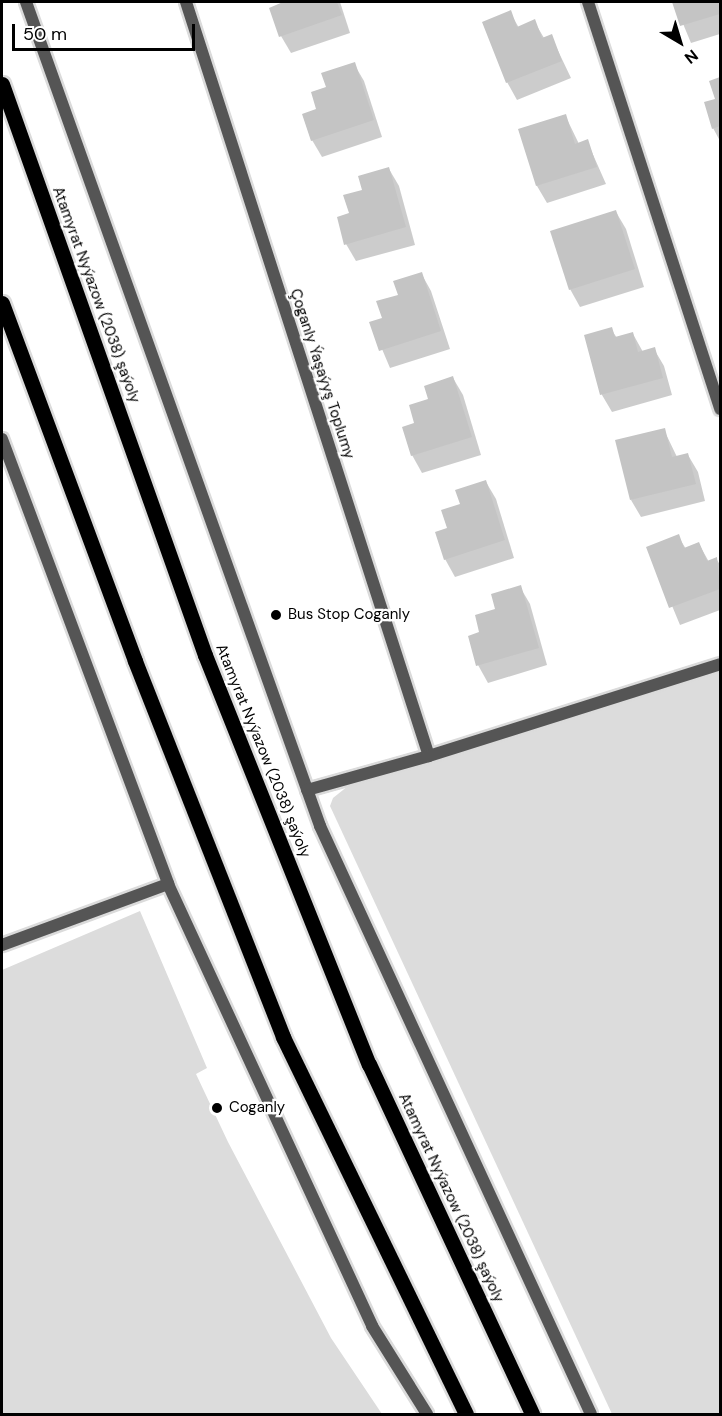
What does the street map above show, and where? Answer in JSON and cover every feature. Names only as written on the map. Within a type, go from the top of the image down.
[{"type":"main road","name":"Atamyrat Nyýazow (2038) şaýoly","points":[[2,84],[205,655],[369,1064],[532,1414]]},
{"type":"main road","points":[[2,303],[135,661],[283,1037],[466,1414]]},
{"type":"street","points":[[26,2],[325,837],[591,1414]]},
{"type":"street","name":"Çoganly Ýaşaýyş Toplumy","points":[[186,2],[429,756]]},
{"type":"street","points":[[588,2],[720,409]]},
{"type":"street","points":[[2,439],[168,884],[372,1326],[428,1414]]},
{"type":"street","points":[[307,790],[429,756],[720,664]]},
{"type":"street","points":[[2,945],[168,884]]},
{"type":"shaded area","points":[[720,670],[720,1414],[612,1414],[330,806],[333,798],[348,786]]},
{"type":"shaded area","points":[[140,911],[207,1068],[196,1074],[228,1142],[331,1338],[382,1414],[2,1414],[2,970]]},
{"type":"building","points":[[283,2],[337,2],[342,15],[279,37],[269,8]]},
{"type":"building","points":[[672,2],[720,2],[720,14],[680,26]]},
{"type":"building","points":[[511,10],[517,27],[535,19],[542,38],[552,34],[562,61],[506,83],[482,22]]},
{"type":"building","points":[[355,62],[374,120],[311,141],[302,114],[316,109],[311,92],[326,87],[321,73]]},
{"type":"building","points":[[720,77],[720,126],[712,129],[704,102],[715,99],[709,81]]},
{"type":"building","points":[[566,114],[575,144],[588,139],[597,167],[536,186],[518,129]]},
{"type":"building","points":[[389,167],[406,227],[344,245],[337,217],[349,213],[343,195],[362,190],[358,176]]},
{"type":"building","points":[[616,210],[635,269],[569,290],[550,231]]},
{"type":"building","points":[[422,272],[441,331],[379,351],[369,322],[382,318],[376,301],[398,295],[393,281]]},
{"type":"building","points":[[612,327],[615,337],[633,332],[638,352],[655,347],[663,378],[600,395],[584,335]]},
{"type":"building","points":[[453,376],[472,437],[411,456],[402,427],[414,423],[409,405],[428,399],[424,386]]},
{"type":"building","points":[[665,428],[672,457],[688,453],[696,484],[630,500],[615,440]]},
{"type":"building","points":[[486,480],[505,540],[444,560],[435,532],[447,528],[441,510],[460,504],[455,490]]},
{"type":"building","points":[[679,534],[684,548],[699,542],[707,561],[717,557],[720,589],[669,608],[646,547]]},
{"type":"building","points":[[521,585],[539,648],[476,666],[468,636],[479,632],[475,615],[495,609],[491,594]]},
{"type":"place","name":"Bus Stop Coganly","points":[[276,615]]},
{"type":"place","name":"Coganly","points":[[217,1108]]}]
